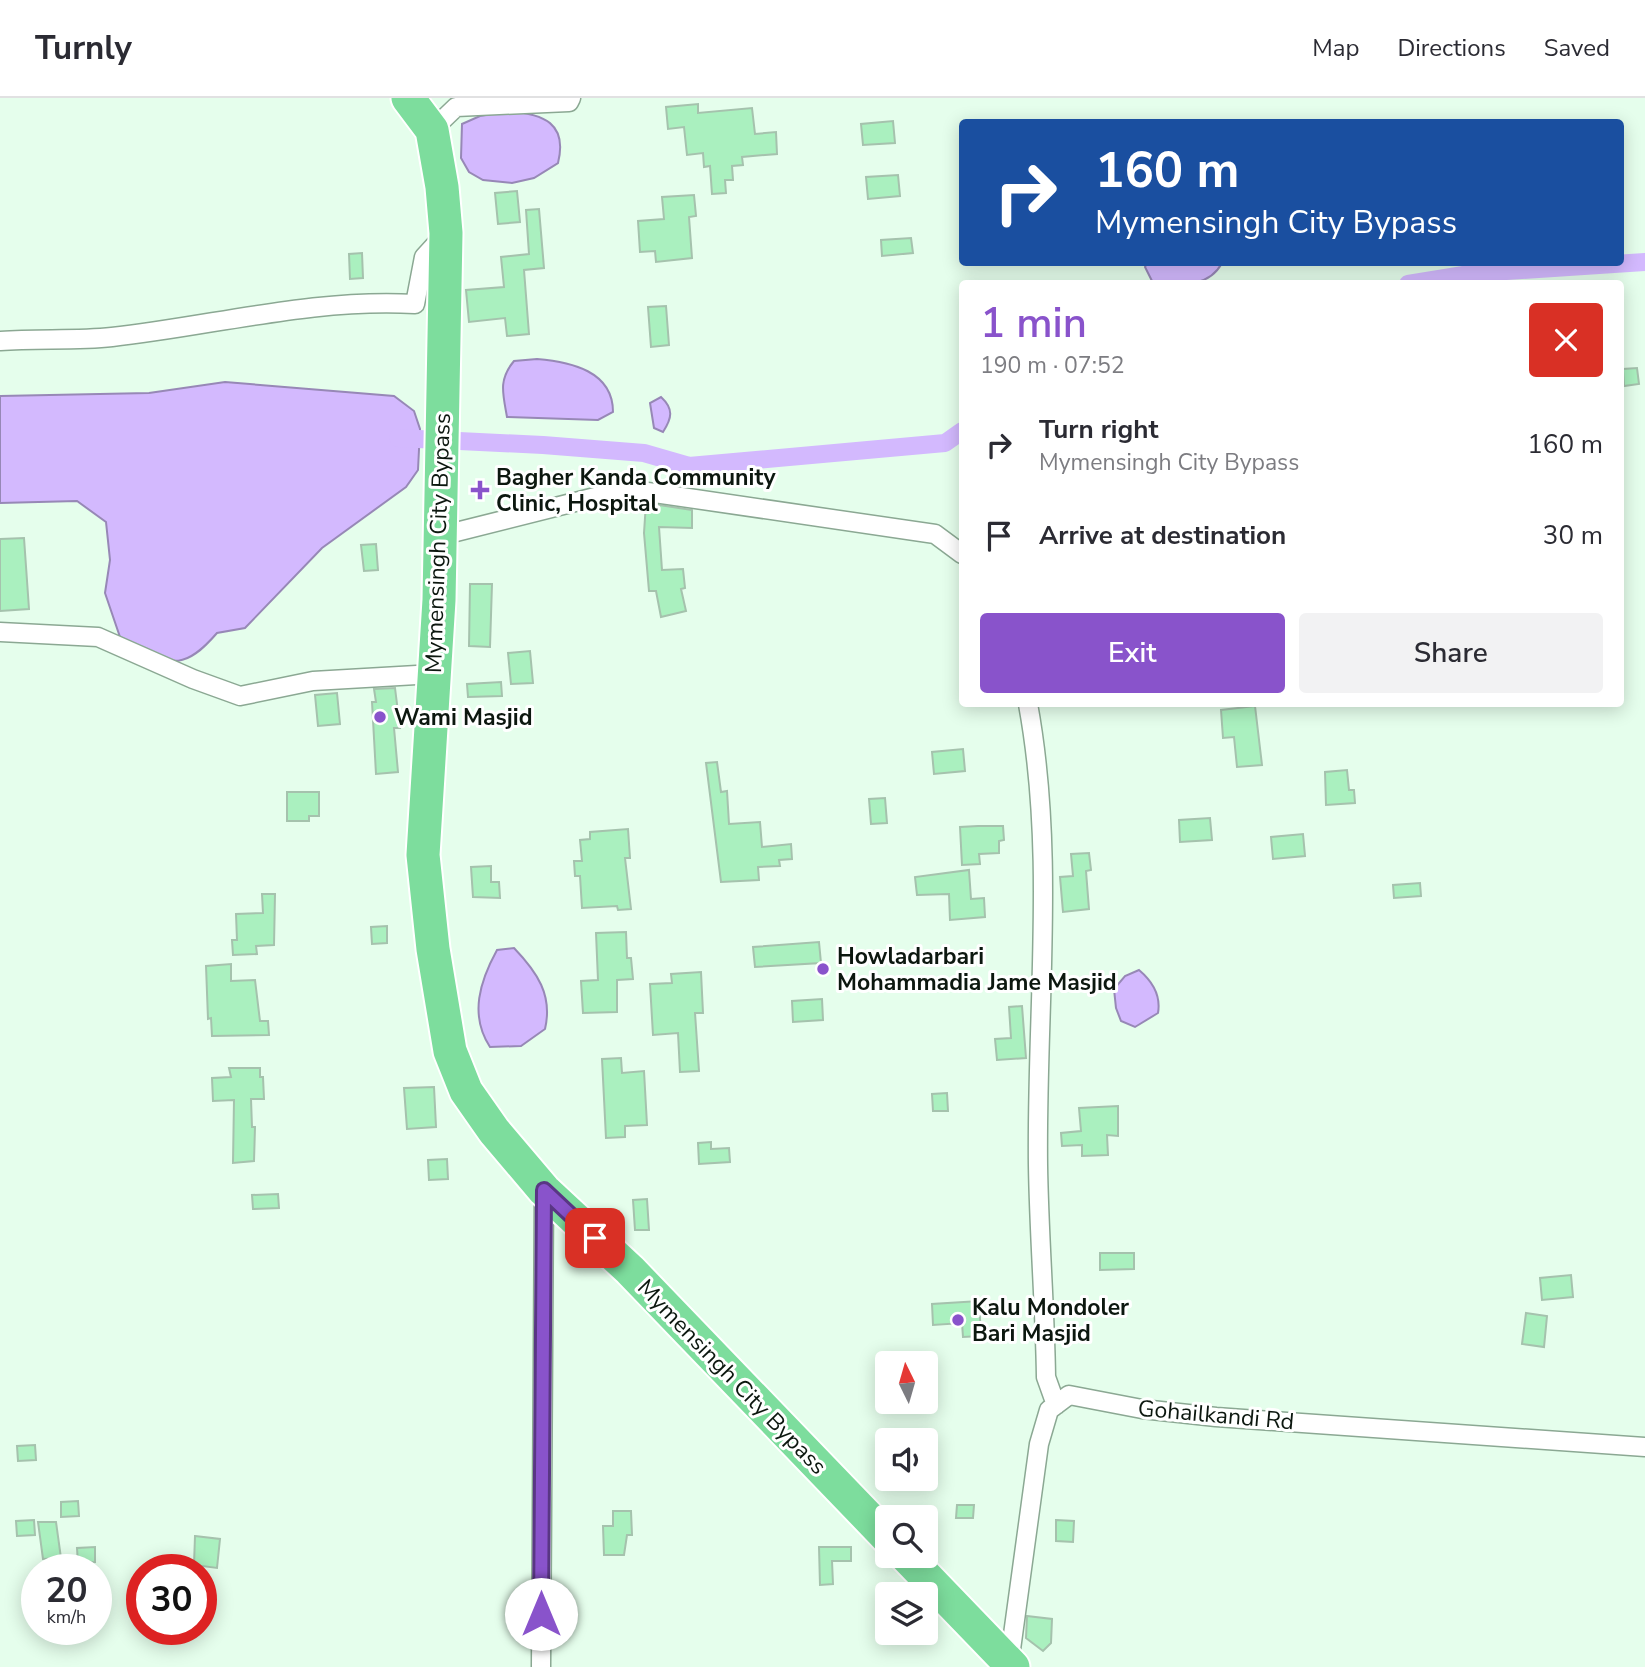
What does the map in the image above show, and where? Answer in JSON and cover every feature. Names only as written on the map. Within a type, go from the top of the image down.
[{"type":"highway","name":"Mymensingh City Bypass","points":[[408,98],[432,130],[442,187],[446,233],[440,536],[423,855],[433,949],[450,1051],[466,1091],[494,1131],[544,1190],[629,1270],[875,1525]]},
{"type":"highway","points":[[917,1568],[1010,1666]]},
{"type":"street","points":[[432,130],[456,107],[569,102],[571,98]]},
{"type":"street","points":[[0,341],[110,338],[295,309],[378,302],[415,304],[424,257],[446,233]]},
{"type":"street","points":[[440,536],[627,489],[935,534],[959,552]]},
{"type":"street","points":[[0,632],[97,636],[193,679],[240,696],[313,681],[434,674]]},
{"type":"street","points":[[1010,1666],[1039,1444],[1049,1410],[1056,1405],[1046,1377],[1038,1164],[1044,917],[1033,736],[1028,707]]},
{"type":"street","points":[[541,1667],[544,1190]]},
{"type":"street","name":"Gohailkandi Rd","points":[[1056,1405],[1069,1395],[1142,1409],[1216,1417],[1645,1447]]},
{"type":"shaded area","points":[[509,111],[532,115],[550,123],[559,138],[558,163],[534,178],[512,183],[483,180],[469,172],[461,158],[462,124],[480,116]]},
{"type":"shaded area","points":[[1220,266],[1203,280],[1152,280],[1145,267]]},
{"type":"shaded area","points":[[537,359],[576,366],[588,371],[606,387],[613,412],[598,420],[507,417],[503,388],[509,368],[514,361]]},
{"type":"shaded area","points":[[225,382],[394,396],[414,411],[420,429],[418,470],[406,487],[322,548],[245,628],[217,633],[204,647],[182,660],[162,658],[120,637],[105,593],[110,560],[106,522],[77,501],[0,503],[0,396],[149,393]]},
{"type":"shaded area","points":[[661,397],[670,410],[663,432],[654,428],[650,403]]},
{"type":"shaded area","points":[[514,948],[536,975],[545,995],[545,1029],[521,1046],[490,1047],[480,1023],[479,998],[497,950]]},
{"type":"shaded area","points":[[1139,970],[1154,989],[1159,1007],[1158,1013],[1135,1027],[1121,1021],[1116,1008],[1114,989],[1125,976]]},
{"type":"building","points":[[698,104],[698,113],[752,108],[755,134],[776,132],[777,154],[742,157],[743,165],[732,166],[733,180],[725,180],[726,193],[712,194],[710,166],[704,167],[703,153],[687,155],[684,127],[668,129],[666,107]]},
{"type":"building","points":[[893,121],[895,143],[863,145],[861,124]]},
{"type":"building","points":[[898,175],[900,196],[868,199],[866,177]]},
{"type":"building","points":[[517,191],[520,222],[498,224],[495,193]]},
{"type":"building","points":[[694,195],[696,216],[689,217],[692,258],[656,262],[655,251],[640,252],[638,221],[664,219],[662,197]]},
{"type":"building","points":[[539,209],[544,268],[524,270],[529,334],[507,336],[505,318],[469,322],[466,290],[504,287],[501,257],[529,254],[526,210]]},
{"type":"building","points":[[911,238],[913,253],[882,256],[881,240]]},
{"type":"building","points":[[362,253],[363,278],[350,279],[349,254]]},
{"type":"building","points":[[666,306],[669,345],[651,347],[648,307]]},
{"type":"building","points":[[1637,368],[1639,384],[1624,386],[1624,369]]},
{"type":"building","points":[[646,503],[692,510],[692,528],[659,527],[662,570],[683,569],[685,588],[681,589],[686,611],[661,617],[656,591],[649,591],[644,533]]},
{"type":"building","points":[[24,538],[29,609],[0,611],[0,539]]},
{"type":"building","points":[[376,544],[378,570],[364,571],[361,545]]},
{"type":"building","points":[[470,584],[492,584],[490,647],[469,646]]},
{"type":"building","points":[[530,651],[533,683],[511,684],[508,653]]},
{"type":"building","points":[[501,682],[502,696],[468,697],[467,684]]},
{"type":"building","points":[[395,688],[400,728],[394,728],[398,772],[376,774],[372,702],[376,702],[374,689]]},
{"type":"building","points":[[337,693],[340,724],[318,726],[315,695]]},
{"type":"building","points":[[1255,707],[1262,765],[1237,767],[1234,737],[1223,738],[1221,710]]},
{"type":"building","points":[[963,749],[965,771],[934,774],[932,752]]},
{"type":"building","points":[[717,762],[721,792],[727,791],[729,824],[760,822],[762,847],[791,844],[792,859],[779,860],[780,866],[758,867],[759,880],[721,882],[706,763]]},
{"type":"building","points":[[1347,770],[1349,790],[1354,790],[1355,803],[1326,805],[1325,772]]},
{"type":"building","points":[[287,792],[319,792],[319,816],[309,816],[309,821],[287,821]]},
{"type":"building","points":[[885,798],[887,823],[871,824],[869,799]]},
{"type":"building","points":[[1210,818],[1212,840],[1180,842],[1179,820]]},
{"type":"building","points":[[1003,826],[1004,840],[999,841],[999,853],[979,854],[980,864],[962,865],[960,827]]},
{"type":"building","points":[[628,829],[630,858],[625,858],[631,909],[618,910],[617,906],[582,908],[580,876],[575,876],[574,861],[582,861],[580,840],[590,839],[590,832]]},
{"type":"building","points":[[1303,834],[1305,856],[1273,859],[1271,837]]},
{"type":"building","points":[[1089,853],[1091,870],[1086,871],[1089,909],[1063,912],[1060,877],[1073,876],[1071,854]]},
{"type":"building","points":[[491,866],[491,882],[499,882],[500,898],[473,897],[471,867]]},
{"type":"building","points":[[969,870],[971,899],[984,898],[985,917],[950,920],[949,894],[917,895],[915,877]]},
{"type":"building","points":[[1420,883],[1421,896],[1394,898],[1393,885]]},
{"type":"building","points":[[262,894],[275,894],[274,945],[256,946],[257,954],[233,955],[232,940],[237,940],[236,914],[263,913]]},
{"type":"building","points":[[387,926],[387,943],[372,944],[371,927]]},
{"type":"building","points":[[626,932],[627,958],[631,958],[633,979],[617,980],[617,1012],[583,1013],[581,981],[598,980],[596,933]]},
{"type":"building","points":[[819,942],[821,963],[755,967],[753,947]]},
{"type":"building","points":[[231,964],[231,981],[255,980],[260,1021],[268,1021],[269,1035],[212,1036],[211,1018],[208,1019],[206,966]]},
{"type":"building","points":[[701,972],[703,1013],[695,1013],[699,1071],[680,1072],[678,1033],[653,1035],[650,984],[672,983],[671,974]]},
{"type":"building","points":[[822,999],[823,1020],[793,1022],[792,1001]]},
{"type":"building","points":[[1022,1006],[1026,1058],[997,1060],[995,1039],[1011,1038],[1009,1007]]},
{"type":"building","points":[[621,1058],[622,1073],[644,1071],[647,1125],[625,1126],[625,1137],[606,1138],[602,1059]]},
{"type":"building","points":[[229,1068],[260,1068],[260,1077],[263,1077],[264,1099],[251,1099],[252,1127],[255,1127],[254,1161],[233,1163],[234,1100],[213,1101],[212,1078],[231,1077]]},
{"type":"building","points":[[434,1087],[436,1127],[407,1129],[404,1088]]},
{"type":"building","points":[[947,1093],[948,1111],[933,1111],[932,1094]]},
{"type":"building","points":[[1118,1106],[1118,1136],[1107,1135],[1108,1155],[1082,1156],[1082,1145],[1062,1146],[1061,1133],[1081,1131],[1079,1108]]},
{"type":"building","points":[[711,1142],[711,1149],[729,1148],[730,1162],[699,1164],[698,1143]]},
{"type":"building","points":[[447,1159],[448,1179],[429,1180],[428,1160]]},
{"type":"building","points":[[278,1194],[279,1208],[253,1209],[252,1195]]},
{"type":"building","points":[[647,1199],[649,1230],[635,1230],[633,1200]]},
{"type":"building","points":[[1100,1253],[1134,1253],[1134,1269],[1100,1270]]},
{"type":"building","points":[[1571,1275],[1573,1297],[1542,1300],[1540,1278]]},
{"type":"building","name":"Kalu Mondoler Bari Masjid","points":[[979,1301],[981,1336],[963,1337],[962,1323],[933,1325],[932,1304]]},
{"type":"building","points":[[1526,1313],[1547,1316],[1544,1347],[1522,1344]]},
{"type":"building","points":[[35,1445],[36,1460],[18,1461],[17,1446]]},
{"type":"building","points":[[78,1501],[79,1516],[61,1517],[61,1502]]},
{"type":"building","points":[[957,1505],[974,1505],[973,1518],[956,1518]]},
{"type":"building","points":[[613,1511],[631,1511],[632,1535],[627,1535],[624,1555],[604,1555],[603,1526],[613,1526]]},
{"type":"building","points":[[34,1520],[35,1535],[17,1536],[16,1521]]},
{"type":"building","points":[[1056,1520],[1074,1521],[1073,1542],[1056,1541]]},
{"type":"building","points":[[38,1522],[56,1522],[60,1554],[42,1554]]},
{"type":"building","points":[[195,1536],[220,1539],[217,1568],[217,1554],[194,1554]]},
{"type":"building","points":[[95,1547],[95,1554],[77,1554],[77,1548]]},
{"type":"building","points":[[819,1547],[851,1547],[851,1561],[832,1561],[833,1584],[820,1585]]},
{"type":"building","points":[[1027,1616],[1052,1619],[1051,1643],[1043,1651],[1026,1638]]},
{"type":"waterway","points":[[1624,263],[1645,262]]},
{"type":"waterway","points":[[1433,280],[1476,273],[1584,266]]},
{"type":"waterway","points":[[398,438],[644,453],[689,466],[945,443],[959,433]]},
{"type":"place","name":"Bagher Kanda Community Clinic, Hospital","points":[[480,490]]},
{"type":"place","name":"Wami Masjid","points":[[380,717]]},
{"type":"place","name":"Howladarbari Mohammadia Jame Masjid","points":[[823,969]]},
{"type":"place","name":"Kalu Mondoler Bari Masjid","points":[[958,1320]]},
{"type":"route","points":[[541,1614],[544,1190],[595,1238]]}]
